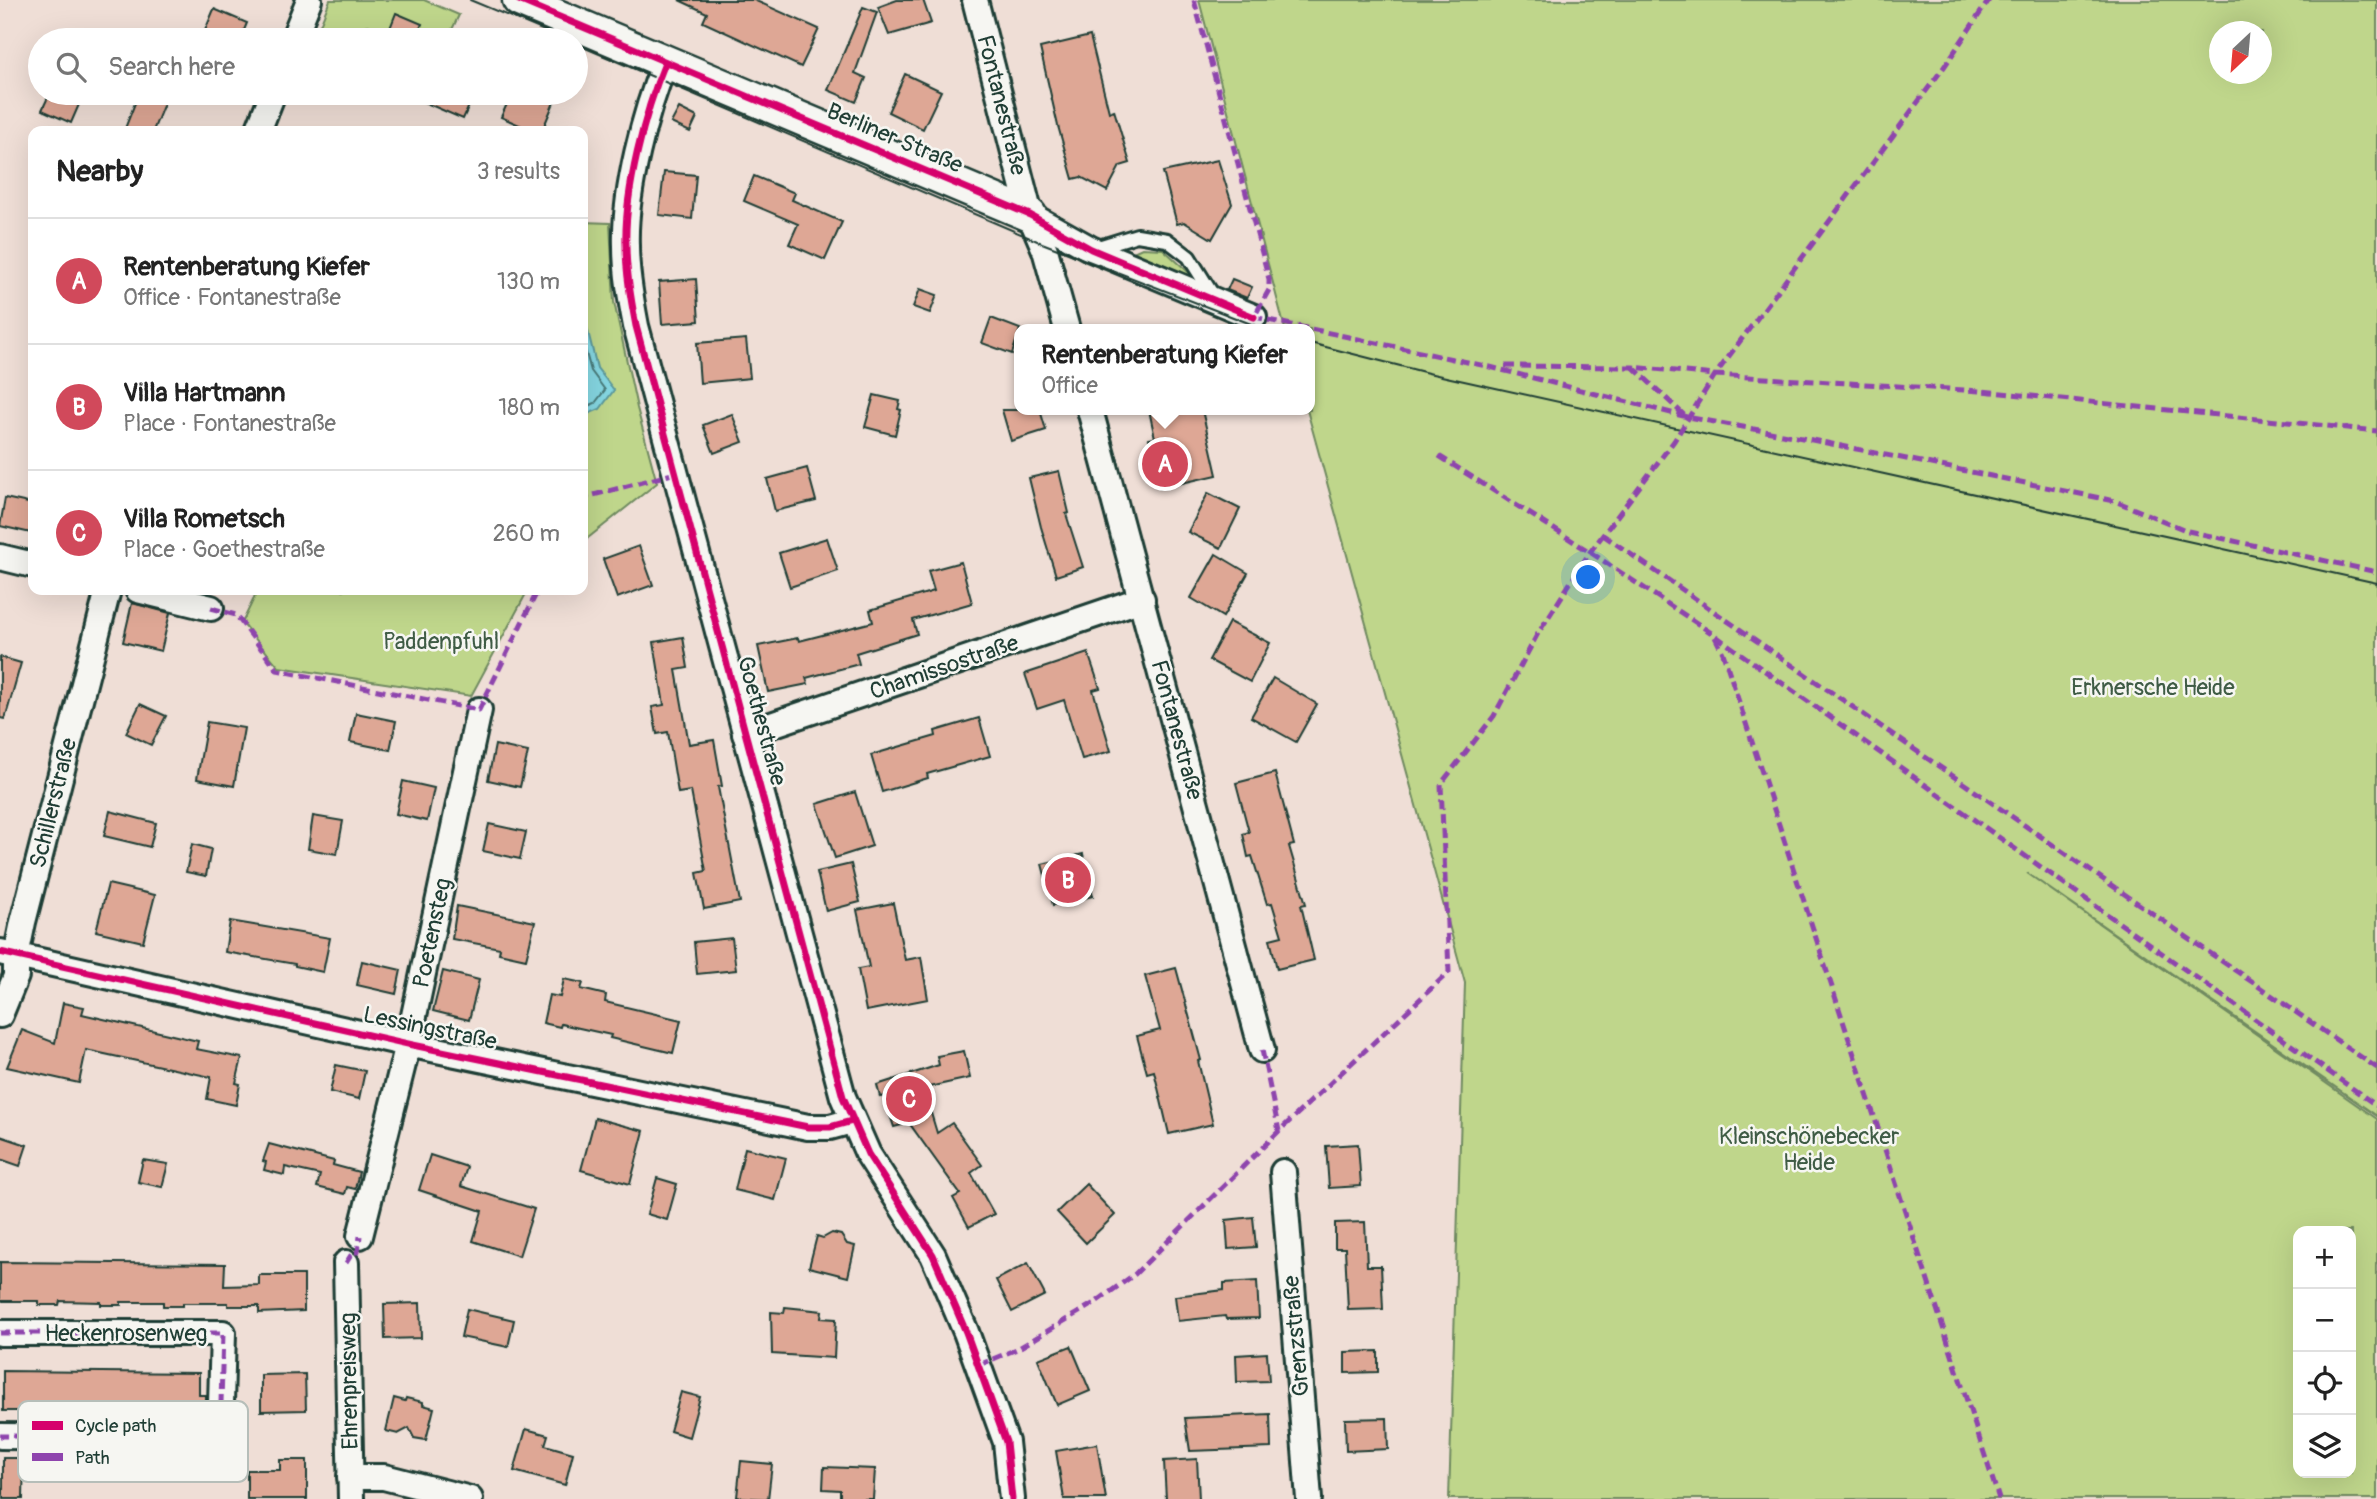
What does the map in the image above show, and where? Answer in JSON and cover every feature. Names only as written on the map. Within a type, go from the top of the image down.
[{"type":"street","points":[[298,28],[309,0]]},
{"type":"street","name":"Berliner Straße","points":[[519,0],[584,28]]},
{"type":"street","name":"Fontanestraße","points":[[975,0],[1030,215],[1045,250],[1066,324]]},
{"type":"street","name":"Berliner Straße","points":[[588,30],[1030,215],[1091,249],[1254,317]]},
{"type":"street","name":"Goethestraße","points":[[665,63],[647,113],[626,225],[627,267],[636,326],[843,1097],[867,1154],[933,1255],[978,1363],[1006,1442],[1012,1499]]},
{"type":"street","points":[[260,126],[268,105]]},
{"type":"street","name":"Fontanestraße","points":[[1091,415],[1262,1051]]},
{"type":"street","points":[[0,557],[28,564]]},
{"type":"street","name":"Schillerstraße","points":[[0,1015],[16,976],[8,954],[26,908],[107,595]]},
{"type":"street","points":[[159,595],[212,608]]},
{"type":"street","name":"Chamissostraße","points":[[746,734],[1142,599]]},
{"type":"street","name":"Poetensteg","points":[[360,1236],[408,1044],[480,710]]},
{"type":"street","name":"Lessingstraße","points":[[8,954],[408,1044],[808,1127],[830,1127],[852,1121]]},
{"type":"street","name":"Grenzstraße","points":[[1283,1172],[1309,1499]]},
{"type":"street","name":"Ehrenpreisweg","points":[[346,1263],[351,1488]]},
{"type":"street","name":"Heckenrosenweg","points":[[0,1333],[223,1333],[221,1401]]},
{"type":"street","name":"Heckenrosenweg","points":[[0,1436],[18,1436]]},
{"type":"street","points":[[351,1488],[384,1477],[470,1499]]},
{"type":"lane","points":[[1091,249],[1137,235],[1167,240],[1189,257],[1218,303]]},
{"type":"green space","points":[[330,0],[424,0],[459,15],[453,28],[375,28],[368,25],[359,28],[319,28]]},
{"type":"green space","points":[[1199,0],[2377,0],[2377,1116],[2027,873],[2377,1119],[2377,1499],[1449,1499],[1465,983],[1308,415],[1315,415],[1315,324],[1284,324]]},
{"type":"green space","points":[[588,222],[610,223],[614,302],[637,408],[657,483],[588,538]]},
{"type":"green space","points":[[1142,248],[1163,249],[1195,278],[1162,273],[1131,253]]},
{"type":"green space","name":"Paddenpfuhl","points":[[256,595],[525,595],[471,696],[279,667],[242,623]]},
{"type":"water","points":[[588,331],[597,368],[614,390],[600,409],[588,414]]},
{"type":"building","points":[[679,0],[754,0],[819,29],[801,67],[703,22],[707,13]]},
{"type":"building","points":[[897,0],[923,0],[931,23],[889,35],[878,7]]},
{"type":"building","points":[[863,7],[877,12],[855,73],[866,78],[856,102],[828,90]]},
{"type":"building","points":[[214,9],[247,23],[245,28],[206,28]]},
{"type":"building","points":[[396,13],[422,24],[420,28],[390,28]]},
{"type":"building","points":[[1090,36],[1109,112],[1114,110],[1130,163],[1120,166],[1107,191],[1081,177],[1073,179],[1040,48]]},
{"type":"building","points":[[905,74],[941,91],[923,129],[888,112]]},
{"type":"building","points":[[44,105],[79,105],[71,123],[42,110]]},
{"type":"building","points":[[134,105],[163,105],[155,126],[126,126]]},
{"type":"building","points":[[431,105],[469,105],[463,119]]},
{"type":"building","points":[[506,105],[553,105],[544,126],[522,126],[501,117]]},
{"type":"building","points":[[679,108],[697,117],[690,132],[671,123]]},
{"type":"building","points":[[1218,160],[1232,204],[1212,239],[1184,222],[1177,224],[1163,172]]},
{"type":"building","points":[[664,172],[696,175],[692,219],[659,215]]},
{"type":"building","points":[[754,176],[795,193],[792,200],[842,222],[825,260],[789,244],[798,224],[744,201]]},
{"type":"building","points":[[696,279],[699,321],[662,324],[659,282]]},
{"type":"building","points":[[1232,279],[1252,287],[1247,298],[1227,290]]},
{"type":"building","points":[[920,289],[937,295],[930,313],[913,307]]},
{"type":"building","points":[[991,318],[1014,327],[1012,354],[982,343]]},
{"type":"building","points":[[746,339],[750,378],[700,383],[697,343]]},
{"type":"building","points":[[874,395],[900,401],[898,409],[901,410],[895,435],[865,427]]},
{"type":"building","points":[[1002,410],[1014,410],[1014,415],[1042,415],[1046,430],[1011,441]]},
{"type":"building","points":[[732,414],[743,442],[714,453],[703,425]]},
{"type":"building","points":[[1150,415],[1203,415],[1217,475],[1160,488],[1149,439],[1155,438]]},
{"type":"building","points":[[807,468],[816,501],[775,511],[767,479]]},
{"type":"building","points":[[1059,471],[1069,513],[1066,514],[1083,567],[1056,576],[1029,478]]},
{"type":"building","points":[[1208,493],[1240,509],[1221,548],[1188,532]]},
{"type":"building","points":[[5,498],[28,503],[28,532],[0,526]]},
{"type":"building","points":[[827,538],[838,571],[790,587],[779,553]]},
{"type":"building","points":[[639,546],[653,585],[617,598],[603,559]]},
{"type":"building","points":[[1216,554],[1248,573],[1223,617],[1191,598]]},
{"type":"building","points":[[961,562],[972,603],[913,620],[917,634],[856,653],[859,664],[806,678],[808,684],[768,692],[758,646],[798,638],[799,641],[873,622],[870,610],[934,591],[928,571]]},
{"type":"building","points":[[132,603],[170,613],[161,651],[123,642]]},
{"type":"building","points":[[1229,622],[1270,643],[1250,682],[1209,660]]},
{"type":"building","points":[[683,637],[688,668],[676,670],[689,744],[714,740],[722,786],[718,787],[740,902],[704,909],[697,873],[706,871],[691,791],[678,793],[668,732],[657,734],[652,707],[664,705],[654,642]]},
{"type":"building","points":[[1088,653],[1100,688],[1093,690],[1111,751],[1082,759],[1064,700],[1037,709],[1025,674]]},
{"type":"building","points":[[0,657],[21,663],[5,719],[0,718]]},
{"type":"building","points":[[1273,678],[1317,704],[1296,742],[1251,717]]},
{"type":"building","points":[[140,704],[166,716],[151,745],[126,733]]},
{"type":"building","points":[[356,713],[396,721],[390,750],[350,742]]},
{"type":"building","points":[[979,718],[990,756],[927,774],[928,778],[882,792],[871,755],[936,736],[935,731]]},
{"type":"building","points":[[207,722],[244,728],[234,786],[197,779]]},
{"type":"building","points":[[495,745],[528,752],[520,787],[488,780]]},
{"type":"building","points":[[1275,773],[1294,845],[1289,846],[1306,904],[1301,905],[1314,960],[1277,969],[1270,939],[1282,936],[1272,903],[1267,904],[1252,856],[1248,857],[1243,834],[1249,832],[1236,783]]},
{"type":"building","points":[[403,781],[434,788],[427,821],[396,814]]},
{"type":"building","points":[[855,792],[872,846],[835,858],[817,804]]},
{"type":"building","points":[[110,811],[156,823],[150,847],[104,836]]},
{"type":"building","points":[[313,816],[343,821],[337,854],[308,849]]},
{"type":"building","points":[[489,824],[526,832],[520,859],[483,851]]},
{"type":"building","points":[[192,844],[211,849],[206,876],[186,872]]},
{"type":"building","points":[[1083,854],[1093,896],[1053,905],[1042,864]]},
{"type":"building","points":[[851,864],[860,902],[826,911],[817,872]]},
{"type":"building","points":[[108,884],[155,895],[143,942],[96,931]]},
{"type":"building","points":[[893,903],[905,960],[921,957],[928,999],[866,1011],[858,969],[869,967],[857,910]]},
{"type":"building","points":[[457,906],[535,922],[526,959],[499,953],[500,948],[452,939]]},
{"type":"building","points":[[230,921],[330,938],[323,972],[295,964],[225,952]]},
{"type":"building","points":[[732,938],[736,970],[697,974],[694,942]]},
{"type":"building","points":[[362,961],[401,970],[396,994],[357,985]]},
{"type":"building","points":[[1176,968],[1201,1060],[1198,1061],[1213,1124],[1169,1134],[1154,1071],[1147,1073],[1137,1036],[1160,1030],[1145,976]]},
{"type":"building","points":[[443,971],[479,980],[469,1020],[433,1011]]},
{"type":"building","points":[[564,979],[583,983],[581,989],[606,995],[605,1002],[681,1020],[673,1053],[610,1038],[611,1035],[561,1024],[560,1027],[543,1023],[549,995],[560,997]]},
{"type":"building","points":[[63,1003],[84,1007],[82,1014],[198,1041],[196,1049],[242,1058],[236,1083],[240,1084],[236,1105],[207,1099],[211,1077],[86,1050],[79,1083],[7,1067],[22,1030],[55,1043]]},
{"type":"building","points":[[964,1051],[970,1078],[924,1090],[937,1133],[952,1123],[982,1165],[971,1173],[994,1214],[969,1227],[953,1198],[960,1194],[909,1123],[894,1127],[888,1109],[894,1107],[890,1095],[880,1097],[877,1085],[939,1065],[937,1056]]},
{"type":"building","points":[[336,1065],[365,1071],[359,1099],[330,1092]]},
{"type":"building","points":[[595,1118],[644,1131],[630,1184],[581,1170]]},
{"type":"building","points":[[0,1136],[27,1145],[20,1166],[0,1159]]},
{"type":"building","points":[[269,1144],[334,1161],[333,1165],[359,1172],[355,1189],[347,1187],[345,1194],[317,1187],[320,1175],[285,1167],[284,1175],[264,1170],[266,1162],[263,1161]]},
{"type":"building","points":[[1358,1144],[1361,1186],[1329,1188],[1326,1146]]},
{"type":"building","points":[[745,1148],[786,1158],[775,1200],[735,1190]]},
{"type":"building","points":[[430,1155],[467,1167],[461,1186],[534,1209],[519,1256],[473,1241],[482,1211],[419,1190]]},
{"type":"building","points":[[143,1160],[168,1164],[162,1187],[138,1182]]},
{"type":"building","points":[[657,1178],[677,1184],[667,1220],[647,1214]]},
{"type":"building","points":[[1086,1184],[1115,1215],[1086,1243],[1057,1212]]},
{"type":"building","points":[[1253,1217],[1256,1247],[1228,1249],[1226,1220]]},
{"type":"building","points":[[1365,1222],[1367,1266],[1381,1266],[1383,1309],[1348,1310],[1345,1248],[1335,1248],[1335,1223]]},
{"type":"building","points":[[832,1233],[841,1235],[847,1244],[855,1246],[848,1277],[809,1267],[817,1236],[823,1238]]},
{"type":"building","points":[[0,1262],[225,1264],[224,1286],[259,1285],[259,1275],[304,1275],[304,1311],[259,1313],[259,1306],[228,1306],[228,1303],[163,1306],[163,1302],[101,1305],[101,1302],[60,1301],[59,1305],[39,1305],[39,1301],[0,1301]]},
{"type":"building","points":[[1028,1263],[1045,1295],[1012,1312],[996,1280]]},
{"type":"building","points":[[1257,1281],[1259,1318],[1226,1319],[1225,1316],[1178,1321],[1175,1296],[1224,1290],[1224,1283]]},
{"type":"building","points":[[420,1303],[421,1338],[385,1339],[384,1304]]},
{"type":"building","points":[[785,1307],[822,1311],[821,1318],[836,1319],[834,1358],[772,1354],[771,1312],[784,1313]]},
{"type":"building","points":[[467,1309],[514,1320],[508,1347],[461,1337]]},
{"type":"building","points":[[1071,1346],[1090,1391],[1057,1405],[1038,1359]]},
{"type":"building","points":[[1378,1351],[1378,1372],[1345,1373],[1345,1352]]},
{"type":"building","points":[[1267,1353],[1269,1381],[1237,1382],[1236,1355]]},
{"type":"building","points":[[3,1371],[199,1373],[199,1395],[206,1395],[206,1401],[18,1401],[18,1411],[3,1411]]},
{"type":"building","points":[[305,1374],[306,1410],[261,1411],[261,1375]]},
{"type":"building","points":[[681,1392],[700,1397],[689,1437],[670,1431]]},
{"type":"building","points":[[394,1398],[423,1402],[423,1405],[434,1408],[426,1440],[414,1438],[409,1428],[398,1434],[386,1431]]},
{"type":"building","points":[[1270,1414],[1271,1448],[1190,1451],[1185,1418]]},
{"type":"building","points":[[1387,1418],[1388,1449],[1346,1451],[1345,1419]]},
{"type":"building","points":[[526,1429],[548,1435],[545,1445],[573,1453],[565,1485],[514,1471]]},
{"type":"building","points":[[1097,1444],[1106,1499],[1064,1499],[1056,1451]]},
{"type":"building","points":[[3,1458],[18,1458],[18,1482],[23,1482],[23,1499],[3,1499]]},
{"type":"building","points":[[1197,1459],[1199,1499],[1166,1499],[1164,1461]]},
{"type":"building","points":[[280,1460],[307,1460],[307,1499],[247,1499],[248,1470],[280,1470]]},
{"type":"building","points":[[741,1461],[772,1464],[768,1499],[737,1497]]},
{"type":"building","points":[[824,1467],[875,1469],[873,1499],[840,1499],[840,1490],[823,1489]]},
{"type":"tram line","points":[[470,0],[537,28]]},
{"type":"tram line","points":[[588,49],[1042,243],[1251,324]]},
{"type":"tram line","points":[[1315,344],[1428,373],[2377,583]]},
{"type":"marked path","points":[[1194,0],[1269,279],[1269,290],[1254,317],[1287,324]]},
{"type":"marked path","points":[[979,1365],[1019,1348],[1096,1302],[1135,1274],[1279,1131],[1449,972],[1441,784],[1494,716],[1537,635],[1590,552],[1674,441],[1715,375],[1944,67],[1989,0]]},
{"type":"marked path","points":[[1315,330],[1486,366],[1687,417],[2115,501],[2188,531],[2377,572]]},
{"type":"marked path","points":[[1505,366],[1633,367],[1715,375],[1981,391],[2377,431]]},
{"type":"marked path","points":[[1633,367],[1684,415]]},
{"type":"marked path","points":[[1439,456],[1713,634],[2377,1106]]},
{"type":"marked path","points":[[588,496],[676,473]]},
{"type":"marked path","points":[[1603,535],[2377,1068]]},
{"type":"marked path","points":[[211,608],[236,615],[277,670],[479,710],[536,595]]},
{"type":"marked path","points":[[1715,637],[1723,653],[1999,1499]]},
{"type":"marked path","points":[[1262,1050],[1279,1131]]},
{"type":"marked path","points":[[346,1263],[353,1252],[358,1252],[360,1236]]},
{"type":"marked path","points":[[0,1333],[223,1333],[221,1401]]},
{"type":"marked path","points":[[0,1436],[18,1436]]},
{"type":"cycle path","points":[[519,0],[586,28]]},
{"type":"cycle path","points":[[588,29],[1030,215],[1091,249],[1254,317]]},
{"type":"cycle path","points":[[665,63],[643,128],[628,202],[626,256],[636,326],[843,1097],[868,1154],[933,1255],[966,1332],[1006,1442],[1012,1499]]},
{"type":"cycle path","points":[[0,952],[408,1044],[808,1127],[830,1127],[852,1121]]},
{"type":"place","name":"Rentenberatung Kiefer","points":[[1165,464]]},
{"type":"place","name":"Villa Hartmann","points":[[1068,880]]},
{"type":"place","name":"Villa Rometsch","points":[[909,1099]]},
{"type":"park label","name":"Erknersche Heide","points":[[2153,687]]},
{"type":"park label","name":"Kleinschönebecker Heide","points":[[1809,1149]]}]
